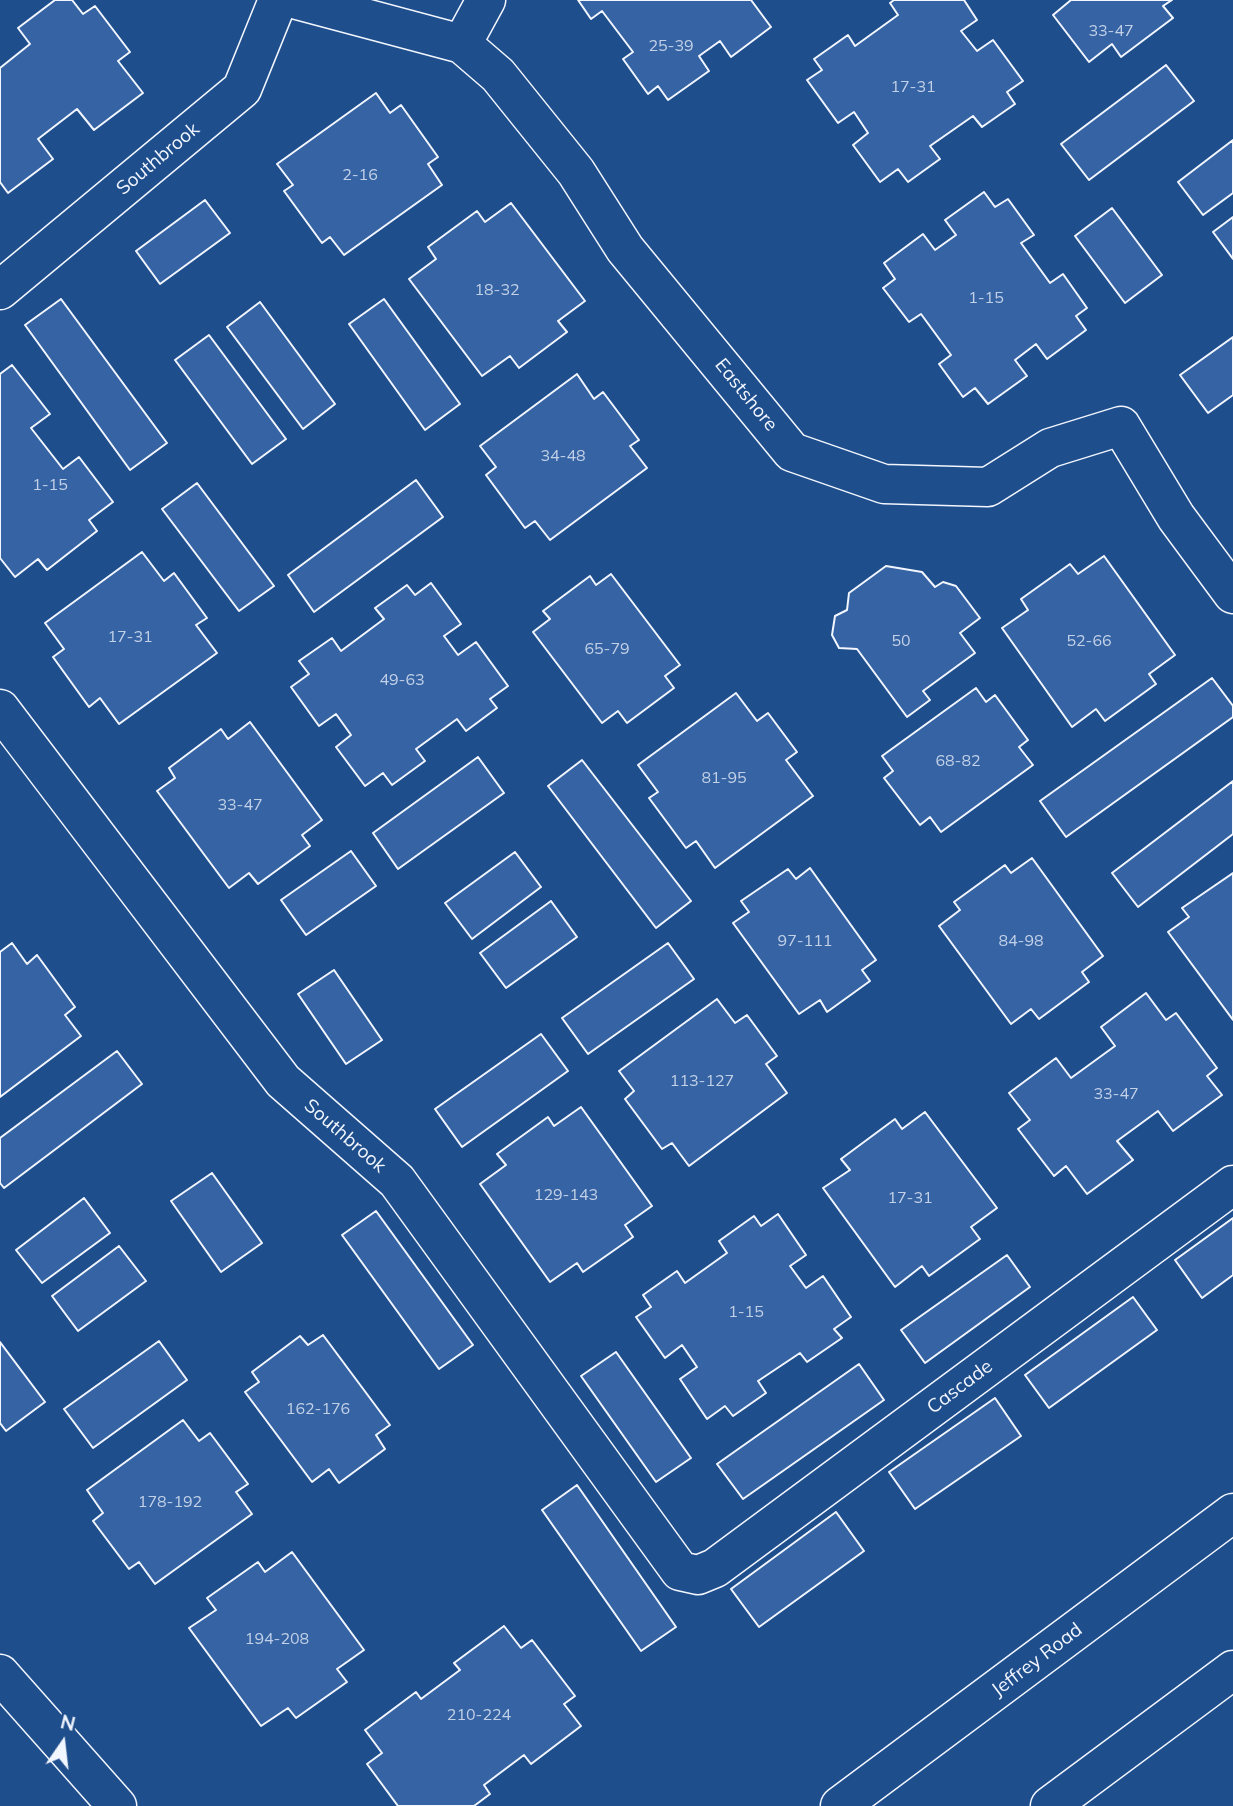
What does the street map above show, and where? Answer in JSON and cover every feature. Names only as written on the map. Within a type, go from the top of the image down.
[{"type":"street","name":"Southbrook","points":[[0,290],[242,89],[278,0]]},
{"type":"street","name":"Eastshore","points":[[297,0],[462,44],[499,75],[576,173],[625,249],[792,452],[884,484],[988,487],[1050,448],[1121,426],[1176,517],[1233,594]]},
{"type":"street","points":[[462,44],[486,0]]},
{"type":"street","name":"Southbrook","points":[[0,709],[283,1081],[397,1181],[680,1571]]},
{"type":"street","name":"Cascade","points":[[680,1571],[698,1575],[715,1568],[1233,1185]]},
{"type":"street","name":"Jeffrey Road","points":[[840,1806],[1233,1513]]},
{"type":"street","points":[[1050,1806],[1233,1670]]},
{"type":"street","points":[[0,1674],[117,1806]]},
{"type":"building","points":[[55,0],[72,0],[83,14],[95,6],[130,52],[118,61],[143,93],[94,130],[77,109],[38,139],[53,159],[8,193],[0,182],[0,68],[30,44],[18,28]]},
{"type":"building","points":[[578,0],[751,0],[771,27],[731,57],[720,41],[699,56],[709,71],[668,100],[658,86],[648,94],[623,59],[633,52],[602,11],[591,19]]},
{"type":"building","points":[[894,0],[964,0],[977,20],[961,31],[977,51],[993,40],[1023,81],[1007,92],[1015,104],[982,127],[973,116],[930,146],[940,159],[908,182],[898,169],[880,182],[853,145],[868,133],[854,112],[838,123],[807,80],[822,70],[814,59],[848,35],[855,46],[898,15],[890,3]]},
{"type":"building","points":[[1071,0],[1172,0],[1163,6],[1173,18],[1121,57],[1112,44],[1089,62],[1053,15]]},
{"type":"building","points":[[1166,65],[1194,101],[1089,180],[1061,144]]},
{"type":"building","points":[[376,93],[390,113],[401,105],[438,157],[428,164],[442,185],[344,255],[330,237],[322,243],[284,191],[293,185],[277,164]]},
{"type":"building","points":[[1233,140],[1233,193],[1203,215],[1178,182]]},
{"type":"building","points":[[984,192],[995,207],[1008,199],[1034,235],[1021,243],[1050,283],[1063,274],[1087,308],[1076,316],[1086,330],[1047,359],[1036,344],[1015,360],[1027,376],[988,404],[975,388],[963,397],[939,364],[951,355],[921,314],[909,322],[883,288],[895,279],[884,263],[923,234],[935,250],[956,235],[945,220]]},
{"type":"building","points":[[205,200],[230,233],[160,284],[136,251]]},
{"type":"building","points":[[511,203],[585,301],[558,321],[567,332],[519,368],[510,356],[482,376],[409,279],[436,259],[428,247],[477,211],[485,222]]},
{"type":"building","points":[[1112,208],[1162,275],[1125,303],[1075,236]]},
{"type":"building","points":[[1233,217],[1233,259],[1213,232]]},
{"type":"building","points":[[61,299],[167,443],[130,470],[25,325]]},
{"type":"building","points":[[384,299],[460,404],[425,430],[349,324]]},
{"type":"building","points":[[260,302],[335,404],[303,429],[227,327]]},
{"type":"building","points":[[209,335],[286,439],[252,464],[175,360]]},
{"type":"building","points":[[1233,337],[1233,395],[1208,413],[1180,375]]},
{"type":"building","points":[[12,365],[50,414],[31,428],[63,469],[79,457],[113,502],[89,520],[97,531],[47,570],[38,559],[15,577],[0,558],[0,374]]},
{"type":"building","points":[[577,374],[594,399],[603,392],[639,440],[630,446],[647,468],[550,540],[535,521],[525,528],[486,475],[496,467],[480,446]]},
{"type":"building","points":[[416,480],[443,517],[314,612],[288,575]]},
{"type":"building","points":[[197,483],[274,586],[239,611],[162,509]]},
{"type":"building","points":[[142,552],[164,581],[174,573],[207,618],[196,625],[217,653],[119,724],[100,698],[89,707],[53,657],[64,649],[45,623]]},
{"type":"building","points":[[1104,556],[1175,655],[1149,674],[1156,684],[1105,721],[1096,709],[1072,727],[1002,628],[1028,610],[1021,599],[1070,564],[1078,574]]},
{"type":"building","points":[[886,566],[922,572],[935,587],[943,582],[956,586],[980,618],[960,633],[975,653],[923,691],[930,700],[907,717],[857,649],[839,648],[832,635],[835,616],[847,610],[849,593]]},
{"type":"building","points":[[611,574],[680,665],[665,676],[674,688],[627,723],[618,711],[602,723],[533,632],[550,619],[543,611],[590,576],[596,585]]},
{"type":"building","points":[[431,583],[461,624],[444,636],[458,655],[476,642],[508,686],[490,699],[497,708],[466,731],[457,719],[416,749],[425,761],[392,785],[383,773],[365,786],[336,747],[351,735],[336,714],[319,726],[291,687],[309,674],[299,661],[332,638],[341,651],[384,619],[375,608],[407,585],[415,595]]},
{"type":"building","points":[[1212,678],[1233,706],[1233,717],[1066,837],[1040,801]]},
{"type":"building","points":[[976,688],[986,702],[995,695],[1028,740],[1019,747],[1033,765],[941,832],[930,817],[920,825],[884,778],[893,771],[882,756]]},
{"type":"building","points":[[736,693],[757,721],[768,713],[797,752],[786,760],[813,796],[715,868],[696,841],[686,848],[649,798],[658,792],[638,765]]},
{"type":"building","points":[[250,722],[322,820],[302,835],[310,846],[258,884],[249,873],[229,888],[157,791],[175,778],[169,768],[221,729],[228,739]]},
{"type":"building","points":[[478,757],[504,793],[398,869],[373,833]]},
{"type":"building","points":[[582,760],[691,901],[656,928],[548,786]]},
{"type":"building","points":[[1233,781],[1233,834],[1138,907],[1112,873]]},
{"type":"building","points":[[351,851],[376,886],[306,935],[281,900]]},
{"type":"building","points":[[515,852],[541,887],[472,939],[445,903]]},
{"type":"building","points":[[1032,858],[1103,956],[1082,972],[1089,982],[1039,1019],[1031,1009],[1011,1024],[939,926],[960,910],[954,902],[1005,865],[1011,873]]},
{"type":"building","points":[[810,868],[876,960],[862,970],[870,981],[827,1012],[820,1000],[799,1014],[733,923],[749,912],[741,901],[788,869],[796,879]]},
{"type":"building","points":[[1233,873],[1233,1020],[1168,932],[1189,917],[1182,908]]},
{"type":"building","points":[[551,901],[577,937],[506,988],[480,953]]},
{"type":"building","points":[[12,943],[27,964],[37,955],[75,1007],[65,1015],[81,1036],[0,1097],[0,952]]},
{"type":"building","points":[[668,943],[694,979],[588,1054],[562,1018]]},
{"type":"building","points":[[334,970],[382,1040],[346,1064],[298,994]]},
{"type":"building","points":[[1146,993],[1166,1020],[1176,1013],[1217,1068],[1207,1076],[1222,1095],[1173,1131],[1158,1111],[1117,1141],[1133,1160],[1087,1194],[1066,1166],[1054,1176],[1018,1129],[1030,1120],[1009,1093],[1056,1058],[1071,1078],[1115,1046],[1101,1027]]},
{"type":"building","points":[[717,999],[735,1023],[747,1015],[777,1056],[766,1064],[787,1093],[689,1166],[672,1143],[662,1149],[625,1099],[634,1091],[619,1071]]},
{"type":"building","points":[[541,1034],[568,1071],[462,1147],[435,1109]]},
{"type":"building","points":[[117,1051],[142,1084],[4,1188],[0,1183],[0,1138]]},
{"type":"building","points":[[581,1107],[652,1206],[625,1225],[633,1237],[583,1272],[577,1263],[550,1282],[480,1184],[506,1165],[497,1154],[548,1117],[554,1126]]},
{"type":"building","points":[[925,1112],[997,1208],[971,1227],[980,1239],[929,1276],[922,1266],[895,1287],[823,1188],[850,1170],[841,1159],[895,1119],[902,1129]]},
{"type":"building","points":[[212,1173],[262,1243],[221,1272],[171,1201]]},
{"type":"building","points":[[84,1198],[110,1233],[42,1283],[16,1250]]},
{"type":"building","points":[[376,1211],[473,1345],[439,1369],[342,1235]]},
{"type":"building","points":[[778,1214],[806,1255],[790,1266],[806,1288],[823,1276],[851,1317],[834,1329],[842,1338],[807,1362],[800,1353],[758,1381],[766,1393],[733,1416],[725,1406],[707,1419],[680,1379],[697,1367],[682,1345],[665,1358],[636,1317],[651,1307],[643,1295],[677,1271],[685,1283],[727,1253],[719,1241],[754,1216],[761,1226]]},
{"type":"building","points":[[1233,1218],[1233,1275],[1202,1298],[1175,1260]]},
{"type":"building","points":[[119,1246],[146,1281],[78,1331],[52,1296]]},
{"type":"building","points":[[1007,1255],[1030,1287],[925,1363],[901,1330]]},
{"type":"building","points":[[1133,1297],[1157,1330],[1049,1408],[1025,1375]]},
{"type":"building","points":[[323,1335],[390,1425],[376,1435],[385,1449],[339,1483],[329,1469],[312,1482],[245,1392],[259,1382],[252,1372],[300,1336],[308,1345]]},
{"type":"building","points":[[159,1341],[187,1380],[93,1448],[64,1409]]},
{"type":"building","points":[[0,1342],[45,1402],[6,1431],[0,1423]]},
{"type":"building","points":[[616,1352],[691,1458],[656,1482],[581,1376]]},
{"type":"building","points":[[859,1364],[884,1400],[743,1499],[717,1464]]},
{"type":"building","points":[[995,1398],[1021,1436],[915,1509],[889,1472]]},
{"type":"building","points":[[183,1420],[199,1441],[210,1433],[248,1484],[236,1492],[252,1514],[155,1584],[139,1562],[129,1569],[93,1521],[103,1513],[87,1490]]},
{"type":"building","points":[[577,1485],[676,1627],[641,1651],[542,1510]]},
{"type":"building","points":[[836,1512],[864,1551],[759,1627],[731,1589]]},
{"type":"building","points":[[292,1552],[364,1650],[337,1669],[347,1682],[296,1718],[288,1708],[261,1726],[189,1628],[216,1610],[207,1598],[258,1562],[265,1572]]},
{"type":"building","points":[[504,1626],[521,1648],[532,1640],[575,1696],[564,1704],[581,1726],[531,1764],[524,1755],[484,1785],[490,1794],[474,1806],[398,1806],[367,1764],[382,1753],[365,1730],[416,1692],[421,1699],[460,1670],[454,1663]]}]
